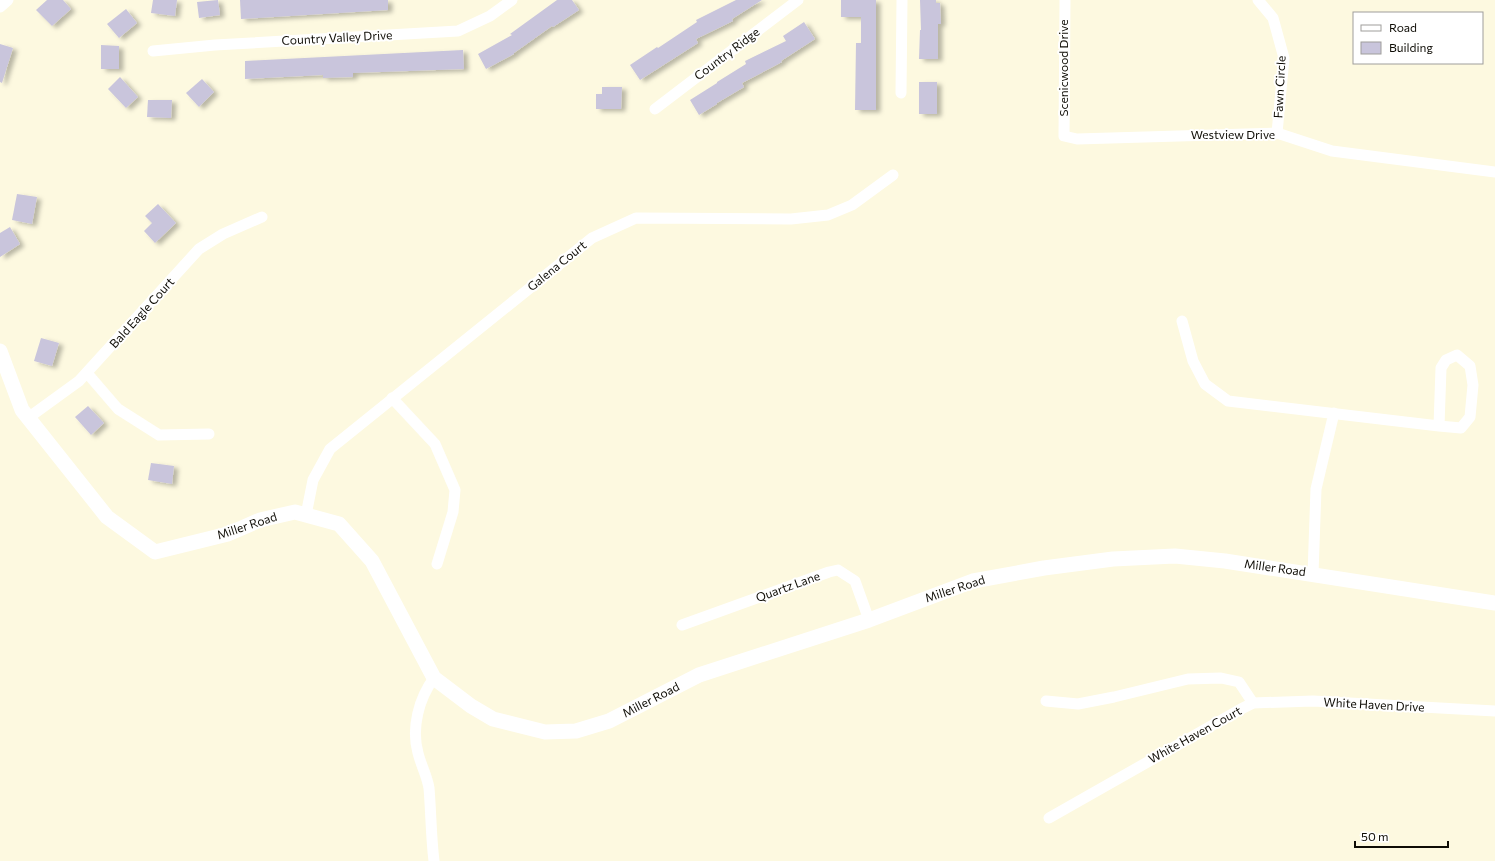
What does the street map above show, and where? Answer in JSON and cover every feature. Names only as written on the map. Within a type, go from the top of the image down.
[{"type":"street","points":[[0,7],[8,0]]},
{"type":"street","name":"Country Valley Drive","points":[[153,51],[215,44],[458,31],[490,16],[512,0]]},
{"type":"street","name":"Country Ridge","points":[[655,109],[798,0]]},
{"type":"street","points":[[901,94],[902,0]]},
{"type":"street","name":"Scenicwood Drive","points":[[1064,136],[1065,0]]},
{"type":"street","name":"Fawn Circle","points":[[1258,0],[1273,18],[1284,58],[1277,133]]},
{"type":"street","name":"Westview Drive","points":[[1064,136],[1077,139],[1277,133],[1332,151],[1495,172]]},
{"type":"street","name":"Galena Court","points":[[306,515],[313,480],[330,449],[592,238],[636,218],[791,219],[828,214],[852,205],[894,175]]},
{"type":"street","name":"Bald Eagle Court","points":[[28,418],[79,381],[199,249],[223,234],[262,217]]},
{"type":"street","points":[[1182,321],[1194,361],[1205,384],[1228,401],[1439,426],[1461,428],[1470,417],[1474,385],[1470,366],[1457,356],[1446,360],[1441,368],[1439,426]]},
{"type":"street","name":"Miller Road","points":[[0,351],[22,410],[28,418],[106,517],[155,552],[228,534],[260,520],[295,512],[339,524],[372,561],[434,678],[471,706],[493,719],[545,732],[576,731],[609,721],[699,675],[869,620],[973,581],[1044,568],[1113,559],[1174,556],[1224,561],[1313,574],[1495,603]]},
{"type":"street","points":[[87,373],[118,408],[159,435],[209,434]]},
{"type":"street","points":[[392,398],[435,444],[455,490],[453,512],[437,564]]},
{"type":"street","points":[[1313,574],[1316,489],[1334,413]]},
{"type":"street","name":"Quartz Lane","points":[[682,626],[838,570],[855,581],[869,620]]},
{"type":"street","points":[[434,678],[426,688],[416,723],[415,734],[417,752],[429,786],[434,861]]},
{"type":"street","name":"White Haven Court","points":[[1046,701],[1078,704],[1188,679],[1221,678],[1239,682],[1253,703],[1048,818]]},
{"type":"street","name":"White Haven Drive","points":[[1253,703],[1313,701],[1495,711]]},
{"type":"building","points":[[47,0],[63,0],[71,9],[52,26],[36,10]]},
{"type":"building","points":[[153,0],[177,0],[175,16],[151,13]]},
{"type":"building","points":[[218,0],[220,15],[199,18],[197,2]]},
{"type":"building","points":[[240,0],[388,0],[388,10],[241,19]]},
{"type":"building","points":[[557,0],[572,0],[579,10],[553,27],[552,26],[514,54],[486,69],[478,54],[512,35],[510,34]]},
{"type":"building","points":[[736,0],[762,0],[732,19],[733,21],[696,39],[698,43],[640,80],[630,65],[697,22],[696,20]]},
{"type":"building","points":[[841,0],[876,0],[876,110],[855,110],[856,43],[861,43],[861,17],[841,17]]},
{"type":"building","points":[[920,0],[936,0],[936,3],[940,3],[941,24],[938,24],[938,59],[919,59],[921,30]]},
{"type":"building","points":[[126,9],[137,23],[119,38],[107,24]]},
{"type":"building","points":[[804,22],[815,39],[781,61],[782,62],[742,83],[744,87],[699,115],[690,100],[746,64],[745,61],[786,41],[783,36]]},
{"type":"building","points":[[0,44],[13,48],[2,83],[0,82]]},
{"type":"building","points":[[101,45],[119,46],[119,69],[101,69]]},
{"type":"building","points":[[463,50],[464,69],[353,73],[353,77],[323,78],[323,75],[245,79],[245,61]]},
{"type":"building","points":[[120,77],[138,97],[126,108],[108,89]]},
{"type":"building","points":[[202,79],[214,92],[199,107],[186,93]]},
{"type":"building","points":[[919,82],[937,82],[937,114],[919,114]]},
{"type":"building","points":[[602,87],[622,87],[621,109],[596,109],[596,94],[602,94]]},
{"type":"building","points":[[148,100],[172,100],[171,118],[147,117]]},
{"type":"building","points":[[17,194],[37,197],[32,224],[12,220]]},
{"type":"building","points":[[158,204],[176,223],[155,243],[144,231],[152,223],[145,216]]},
{"type":"building","points":[[10,227],[20,244],[0,257],[0,233]]},
{"type":"building","points":[[41,338],[59,343],[52,366],[34,361]]},
{"type":"building","points":[[88,406],[104,423],[91,435],[75,417]]},
{"type":"building","points":[[151,463],[174,466],[172,484],[148,480]]}]
